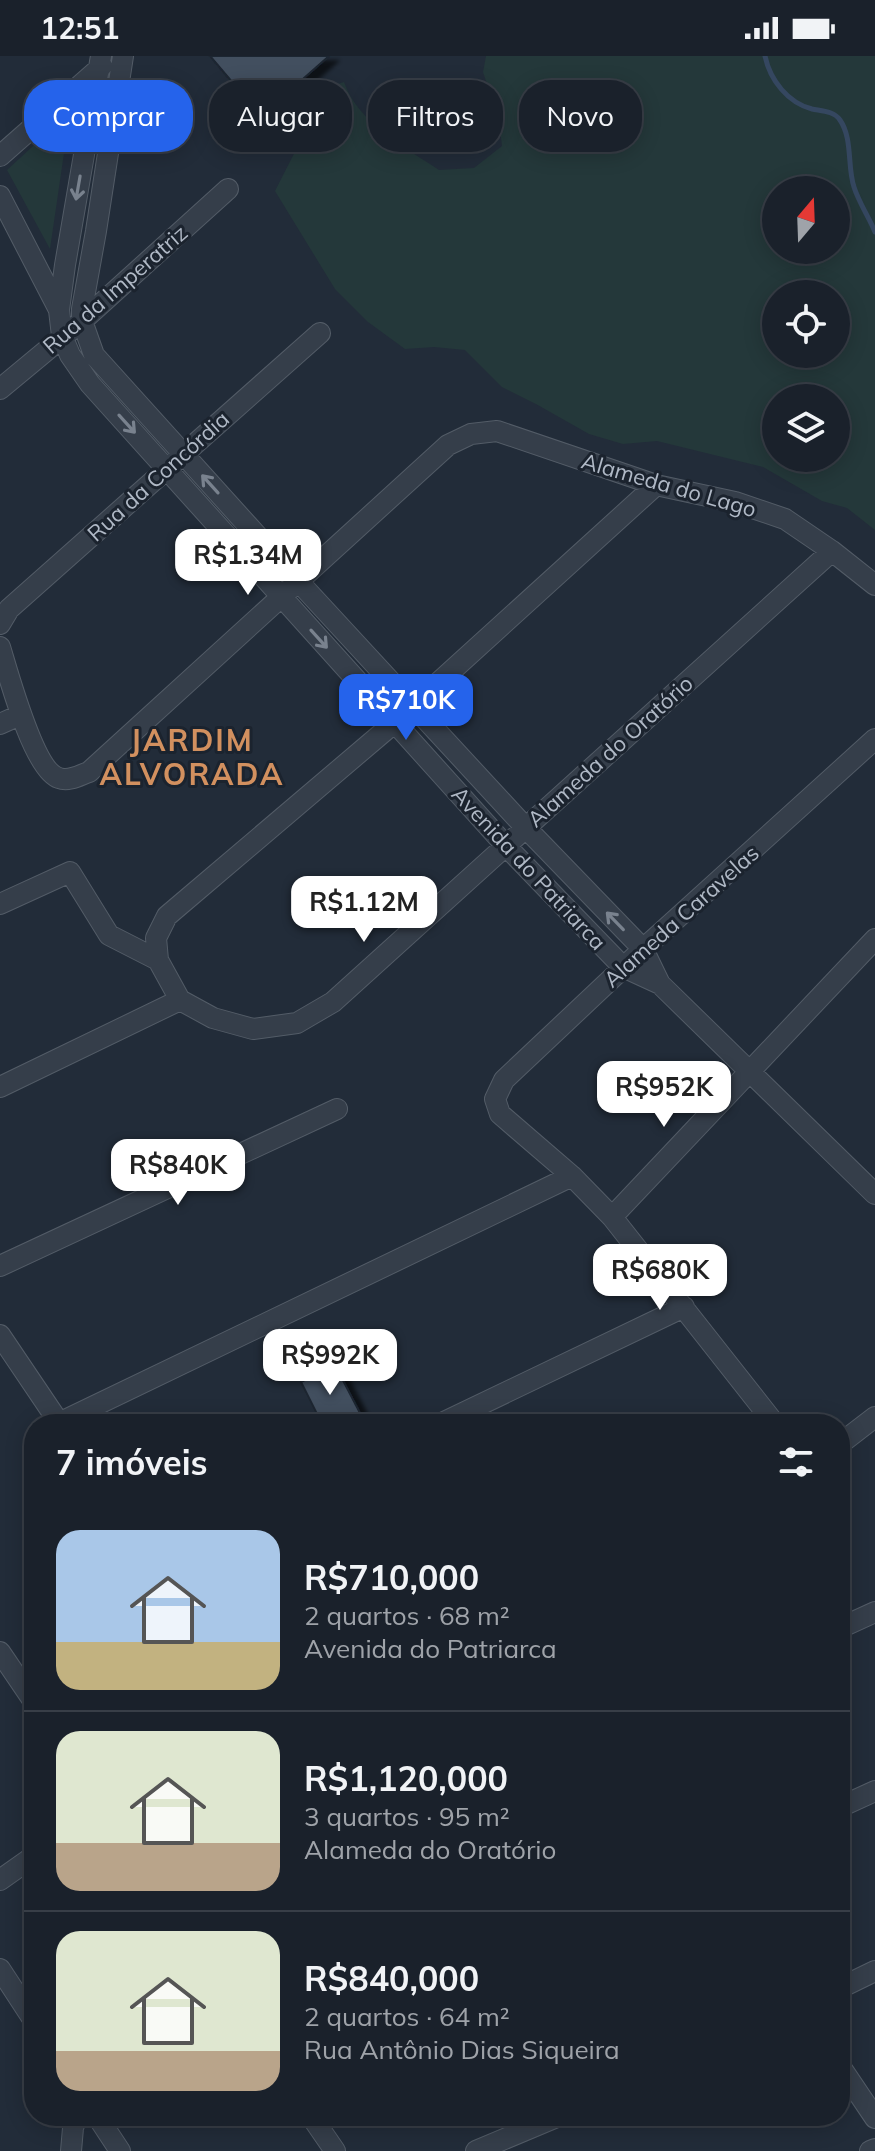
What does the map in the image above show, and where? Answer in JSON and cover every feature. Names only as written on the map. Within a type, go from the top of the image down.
[{"type":"street","points":[[0,196],[59,310],[82,315],[123,56]]},
{"type":"street","points":[[0,156],[105,60]]},
{"type":"street","name":"Avenida do Patriarca","points":[[105,60],[59,310],[62,336],[70,355],[90,384],[298,581],[525,827],[643,949],[660,984]]},
{"type":"street","name":"Rua da Imperatriz","points":[[0,389],[228,189]]},
{"type":"street","name":"Avenida do Patriarca","points":[[82,315],[94,355],[174,461],[281,596],[394,723],[505,845],[623,967],[660,984],[875,1194]]},
{"type":"street","name":"Rua da Concórdia","points":[[0,624],[9,609],[320,333]]},
{"type":"street","name":"Alameda do Lago","points":[[298,581],[448,445],[471,434],[497,431],[656,485],[735,502],[785,519],[875,585]]},
{"type":"street","points":[[0,1087],[180,1000],[158,960],[156,938],[167,916],[394,723],[656,485]]},
{"type":"street","name":"Alameda do Oratório","points":[[180,1000],[213,1018],[253,1029],[297,1023],[333,1002],[832,551]]},
{"type":"street","points":[[0,647],[20,715],[47,771],[56,778],[67,780],[89,772],[298,581]]},
{"type":"street","points":[[0,724],[20,715]]},
{"type":"street","name":"Alameda Caravelas","points":[[572,1176],[500,1114],[495,1099],[504,1080],[623,967],[875,739]]},
{"type":"street","points":[[0,904],[70,872],[109,935],[158,960]]},
{"type":"street","points":[[612,1217],[875,939]]},
{"type":"street","points":[[0,1266],[337,1109]]},
{"type":"street","points":[[79,1414],[572,1176],[612,1217],[767,1414]]},
{"type":"street","points":[[461,1414],[684,1307]]},
{"type":"street","points":[[0,1335],[54,1414]]},
{"type":"street","points":[[850,1436],[875,1417]]},
{"type":"street","points":[[850,1623],[875,1612]]},
{"type":"street","points":[[0,1652],[24,1687]]},
{"type":"street","points":[[850,1802],[875,1791]]},
{"type":"street","points":[[0,1880],[24,1863]]},
{"type":"street","points":[[0,1969],[24,2006]]},
{"type":"street","points":[[850,1983],[875,1971]]},
{"type":"street","points":[[850,2081],[875,2118]]},
{"type":"street","points":[[71,2151],[74,2126]]},
{"type":"street","points":[[104,2126],[120,2151]]},
{"type":"street","points":[[318,2126],[335,2151]]},
{"type":"street","points":[[476,2151],[535,2126]]},
{"type":"green space","points":[[486,56],[875,56],[875,530],[847,508],[822,501],[772,472],[850,472],[850,384],[762,384],[762,467],[657,441],[623,444],[589,434],[502,387],[465,350],[434,347],[405,349],[368,322],[335,289],[275,191],[295,152],[352,152],[352,98],[368,118],[368,152],[411,152],[439,170],[474,168],[494,152],[503,152],[503,80],[486,80],[483,72]]},
{"type":"green space","points":[[27,152],[64,152],[50,249],[7,170]]},
{"type":"building","points":[[210,56],[329,56],[302,80],[230,80]]},
{"type":"building","points":[[335,1365],[360,1413],[317,1414],[301,1382]]},
{"type":"waterway","points":[[765,56],[776,82],[795,102],[831,113],[840,120],[847,136],[854,187],[875,232]]},
{"type":"district","name":"JARDIM ALVORADA","points":[[192,757]]}]
